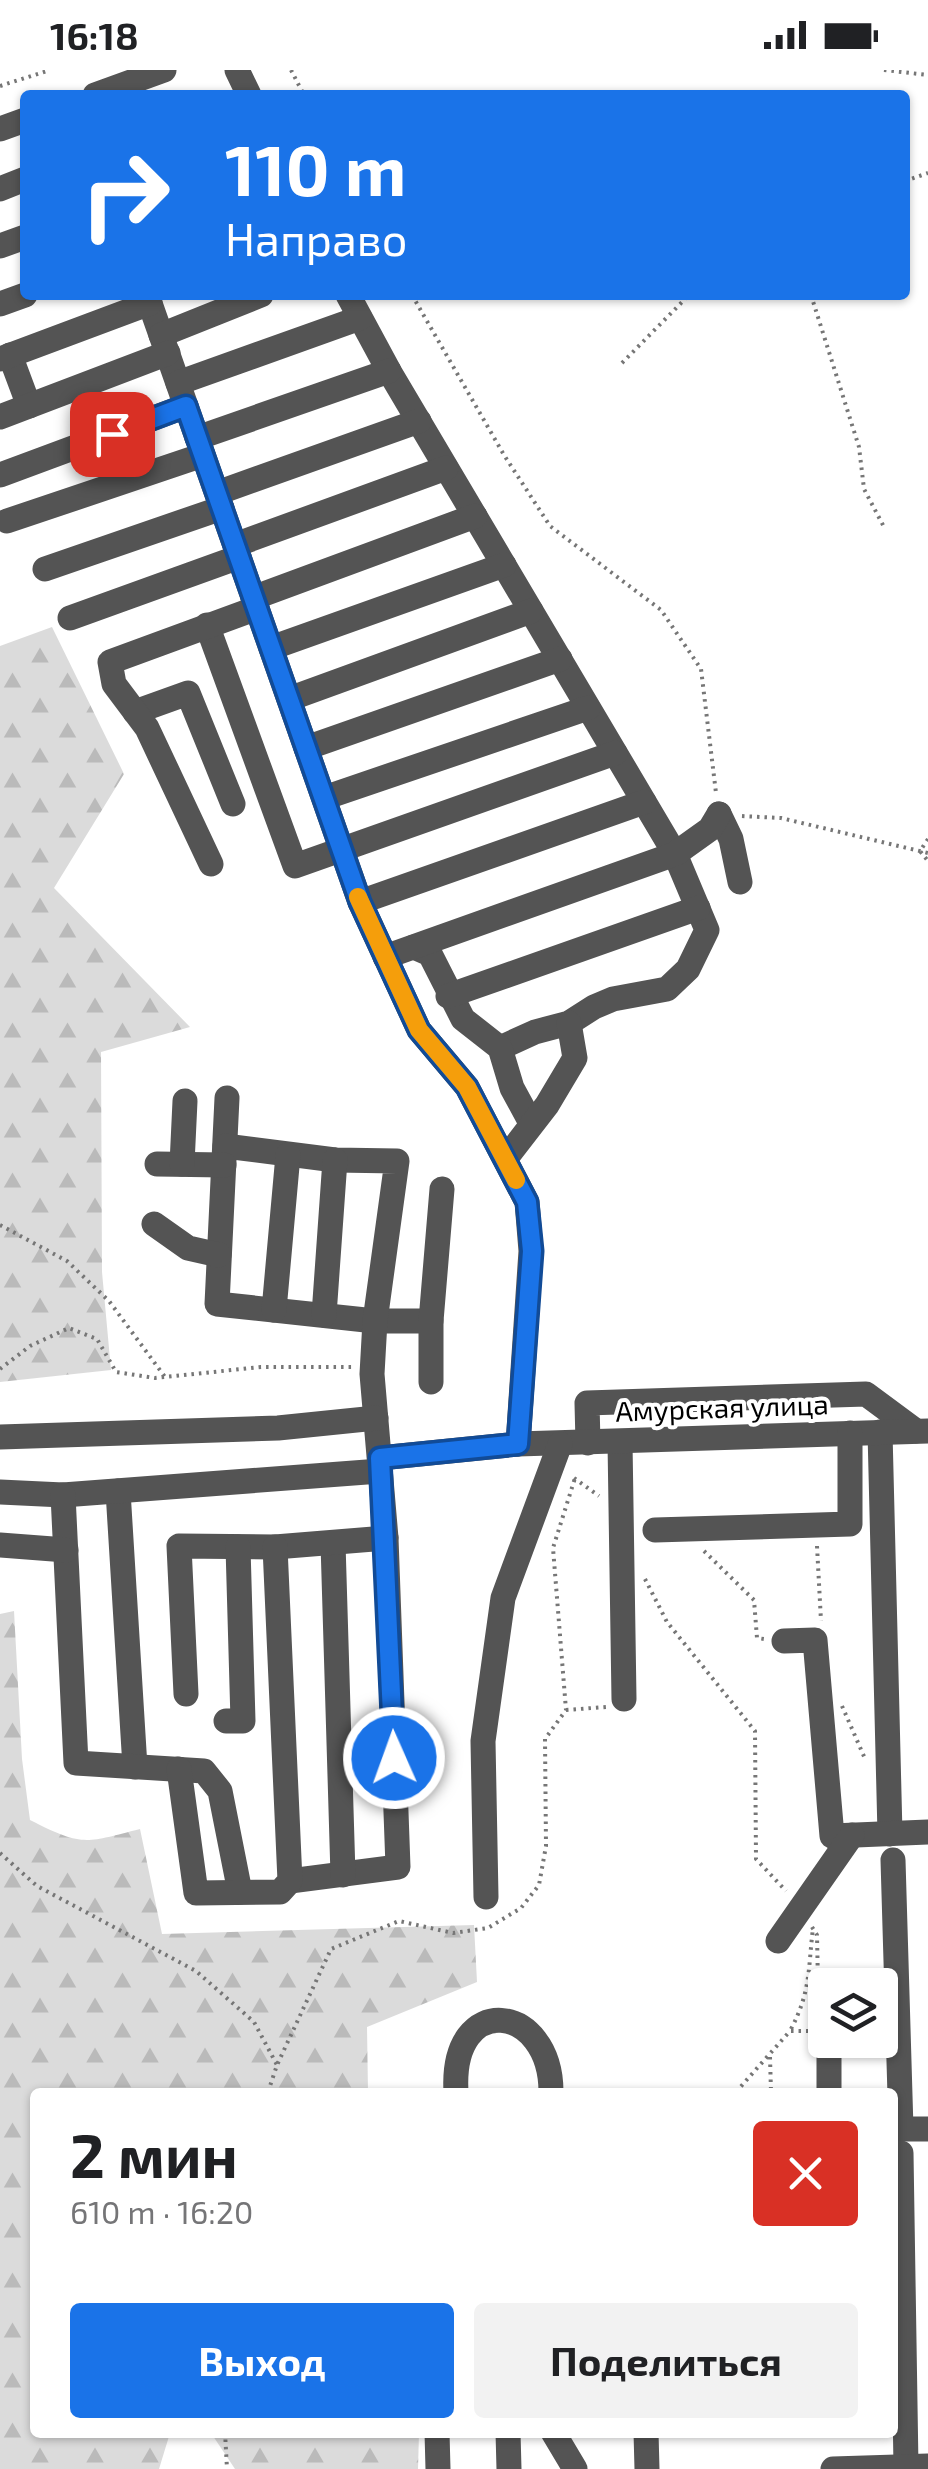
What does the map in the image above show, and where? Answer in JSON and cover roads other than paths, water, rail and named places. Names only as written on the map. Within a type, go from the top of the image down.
[{"type":"street","points":[[136,88],[164,70]]},
{"type":"street","points":[[29,406],[5,357],[147,300]]},
{"type":"street","points":[[149,300],[360,902],[419,1030],[467,1087],[527,1202],[532,1251],[518,1444]]},
{"type":"street","points":[[0,416],[164,344],[209,305],[235,300]]},
{"type":"street","points":[[0,475],[182,395],[354,306],[388,370],[675,854],[707,930],[688,969],[667,989],[613,999],[570,1024],[535,1032],[500,1048]]},
{"type":"street","points":[[7,521],[388,370]]},
{"type":"street","points":[[45,569],[419,422]]},
{"type":"street","points":[[70,618],[446,468]]},
{"type":"street","points":[[211,864],[147,728],[114,684],[110,662],[475,516]]},
{"type":"street","points":[[271,648],[504,566]]},
{"type":"street","points":[[289,699],[531,611]]},
{"type":"street","points":[[207,625],[295,866],[615,753]]},
{"type":"street","points":[[306,748],[560,659]]},
{"type":"street","points":[[135,712],[188,693],[233,804]]},
{"type":"street","points":[[324,798],[588,708]]},
{"type":"street","points":[[360,902],[644,802]]},
{"type":"street","points":[[384,958],[675,854],[710,829],[718,814],[731,839],[740,882]]},
{"type":"street","points":[[448,996],[698,908]]},
{"type":"street","points":[[414,947],[430,954],[463,1020],[500,1048],[512,1088],[531,1123]]},
{"type":"street","points":[[506,1158],[547,1105],[574,1058],[570,1024]]},
{"type":"street","points":[[227,1098],[217,1304],[375,1321],[431,1321]]},
{"type":"street","points":[[185,1101],[170,1164],[224,1156],[397,1161],[372,1368],[386,1538],[398,1867],[290,1880]]},
{"type":"street","points":[[274,1310],[288,1156]]},
{"type":"street","points":[[324,1315],[334,1160]]},
{"type":"street","points":[[431,1382],[431,1321],[442,1189]]},
{"type":"street","points":[[154,1224],[188,1248],[220,1255]]},
{"type":"street","points":[[588,1443],[587,1403],[607,1402],[866,1394],[922,1431]]},
{"type":"street","points":[[0,1437],[278,1428],[376,1418]]},
{"type":"street","name":"Амурская улица","points":[[0,1492],[63,1495],[118,1491],[380,1465],[518,1444],[556,1454],[588,1443],[922,1431]]},
{"type":"street","points":[[880,1432],[890,1834]]},
{"type":"street","points":[[668,1530],[850,1524],[850,1433]]},
{"type":"street","points":[[620,1442],[624,1699]]},
{"type":"street","points":[[486,1896],[483,1741],[503,1598],[556,1454]]},
{"type":"street","points":[[118,1491],[134,1767]]},
{"type":"street","points":[[63,1495],[76,1763],[204,1771],[220,1791],[240,1892]]},
{"type":"street","points":[[186,1694],[179,1546],[275,1547],[386,1538]]},
{"type":"street","points":[[333,1543],[343,1875]]},
{"type":"street","points":[[0,1545],[66,1550]]},
{"type":"street","points":[[226,1722],[243,1722],[238,1547]]},
{"type":"street","points":[[179,1769],[196,1893],[280,1892],[290,1880],[275,1547]]},
{"type":"street","points":[[784,1641],[816,1640],[832,1836],[928,1832]]},
{"type":"street","points":[[778,1940],[807,1918],[852,1835]]},
{"type":"street","points":[[893,1860],[897,2088]]},
{"type":"street","points":[[456,2088],[454,2067],[465,2040],[476,2028],[495,2019],[515,2023],[532,2037],[551,2079]]},
{"type":"street","points":[[828,2058],[829,2088]]},
{"type":"street","points":[[833,2469],[920,2467],[899,2411],[898,2137],[928,2129]]},
{"type":"street","points":[[437,2438],[438,2469]]},
{"type":"street","points":[[508,2438],[509,2469]]},
{"type":"street","points":[[557,2438],[575,2469]]},
{"type":"street","points":[[646,2438],[647,2469]]}]
